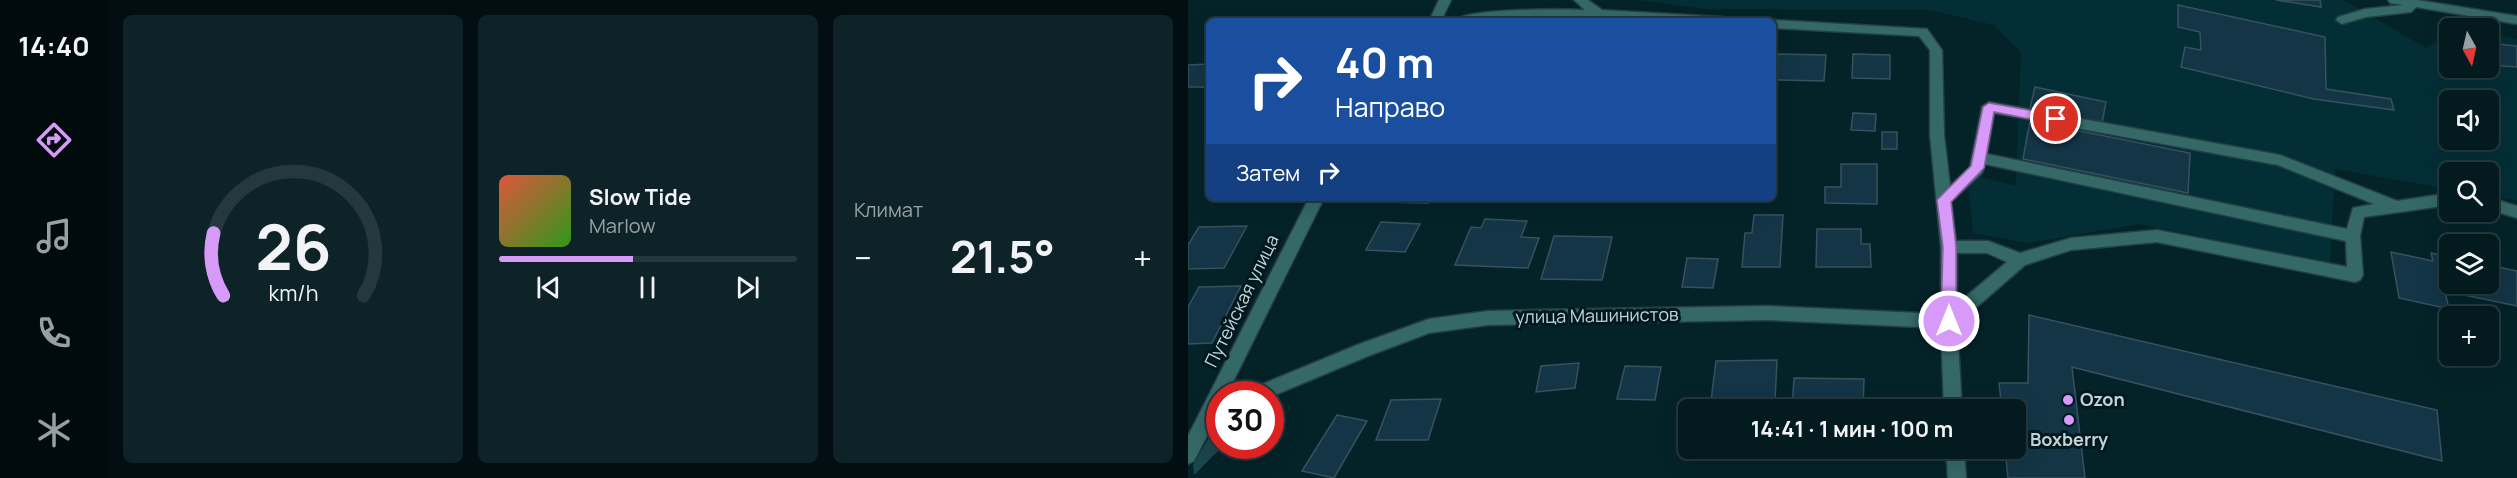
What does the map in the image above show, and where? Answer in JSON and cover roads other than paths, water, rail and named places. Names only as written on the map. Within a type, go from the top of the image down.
[{"type":"street","points":[[1436,18],[1445,0]]},
{"type":"street","points":[[1580,0],[1599,14]]},
{"type":"street","points":[[2394,0],[2517,20]]},
{"type":"street","points":[[2342,20],[2365,13],[2432,5]]},
{"type":"street","points":[[1478,18],[1496,15],[1599,14],[1669,18]]},
{"type":"street","points":[[1776,24],[1923,32],[1936,50],[1936,135],[1949,247],[1953,399]]},
{"type":"street","points":[[1944,200],[1977,168],[1989,107],[2280,160],[2398,207]]},
{"type":"street","points":[[1980,158],[2353,236]]},
{"type":"street","name":"Путейская улица","points":[[1228,381],[1303,221],[1315,201]]},
{"type":"street","points":[[1949,321],[2020,260],[2071,244],[2157,236],[2355,275],[2353,236],[2358,212],[2439,201]]},
{"type":"street","points":[[2499,206],[2517,212]]},
{"type":"street","points":[[1949,247],[1988,247],[2020,260]]},
{"type":"street","name":"улица Машинистов","points":[[1284,383],[1363,350],[1429,326],[1488,318],[1767,313],[1949,321]]},
{"type":"street","points":[[1188,421],[1206,416]]},
{"type":"street","name":"Путейская улица","points":[[1188,455],[1206,425]]},
{"type":"street","points":[[1956,459],[1957,478]]},
{"type":"place","name":"Ozon","points":[[2068,400]]},
{"type":"place","name":"Boxberry","points":[[2069,420]]}]
